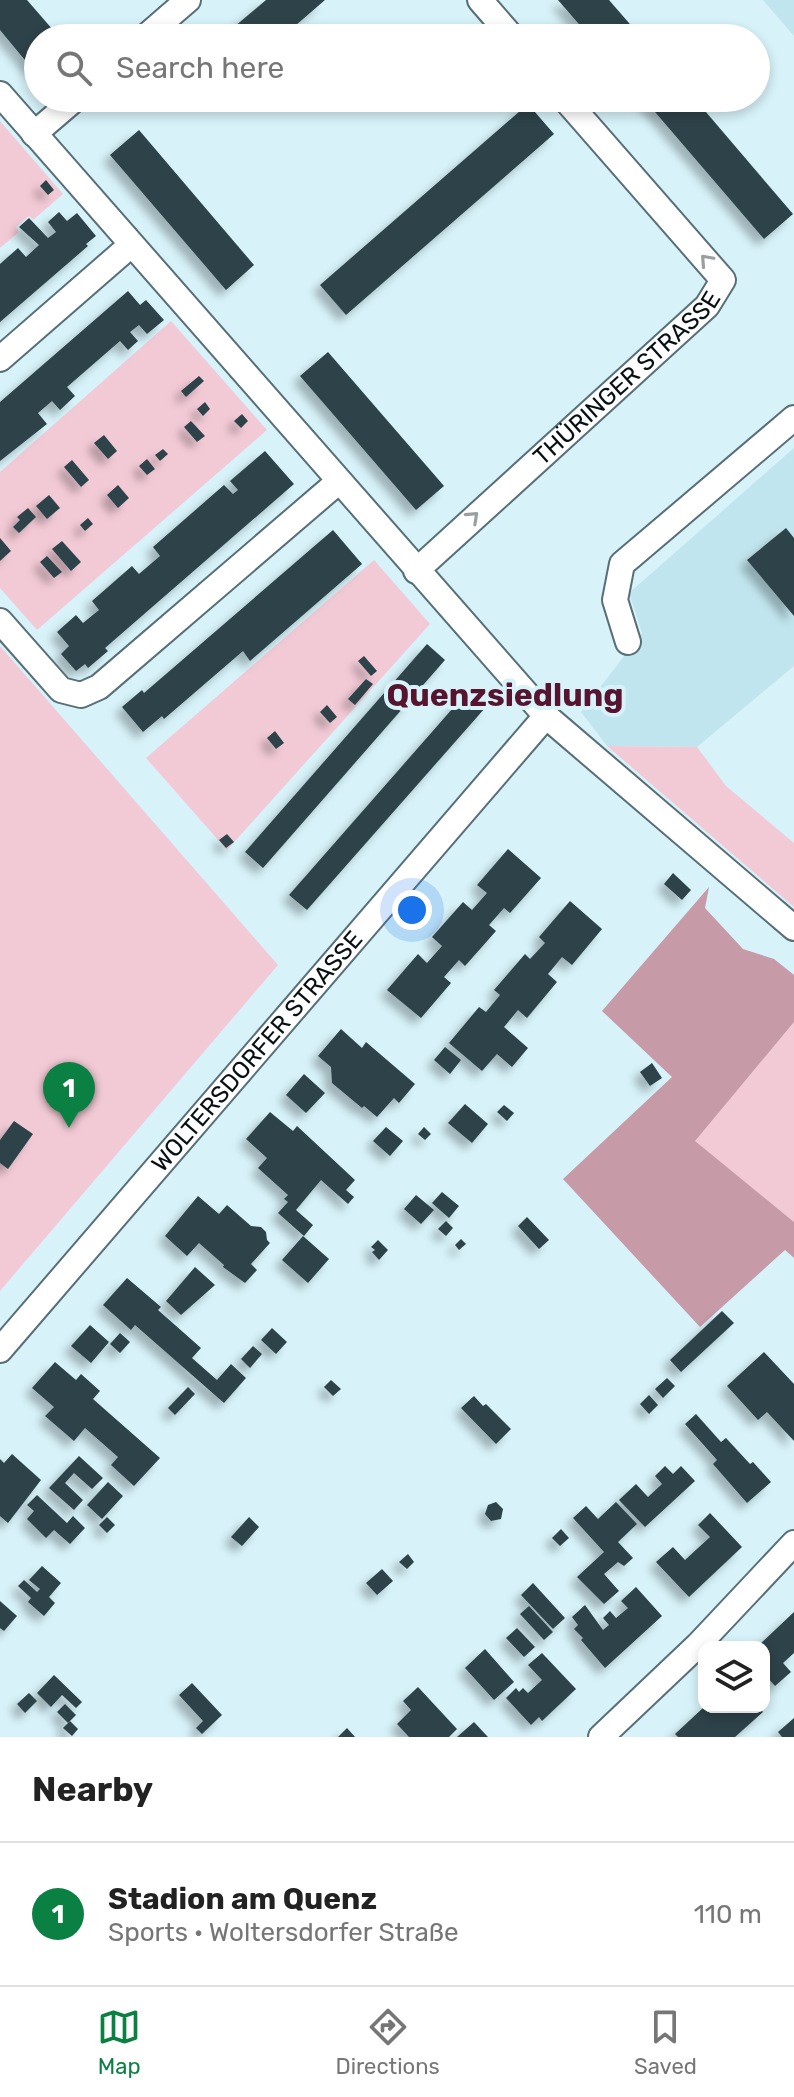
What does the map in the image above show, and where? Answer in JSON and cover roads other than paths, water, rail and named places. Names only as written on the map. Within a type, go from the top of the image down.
[{"type":"street","points":[[160,24],[188,0]]},
{"type":"street","points":[[480,0],[501,24]]},
{"type":"street","points":[[0,94],[546,716],[794,928]]},
{"type":"street","points":[[34,134],[60,112]]},
{"type":"street","name":"THÜRINGER STRASSE","points":[[416,571],[707,306],[723,280],[576,112]]},
{"type":"street","points":[[0,359],[131,245]]},
{"type":"street","points":[[628,642],[615,600],[622,564],[794,418]]},
{"type":"street","points":[[0,621],[61,690],[81,695],[99,687],[338,482]]},
{"type":"street","name":"WOLTERSDORFER STRASSE","points":[[0,1350],[546,716]]},
{"type":"street","points":[[601,1737],[698,1645],[794,1543]]},
{"type":"place","name":"Stadion am Quenz","points":[[69,1128]]},
{"type":"district","name":"Quenzsiedlung","points":[[505,695]]}]
